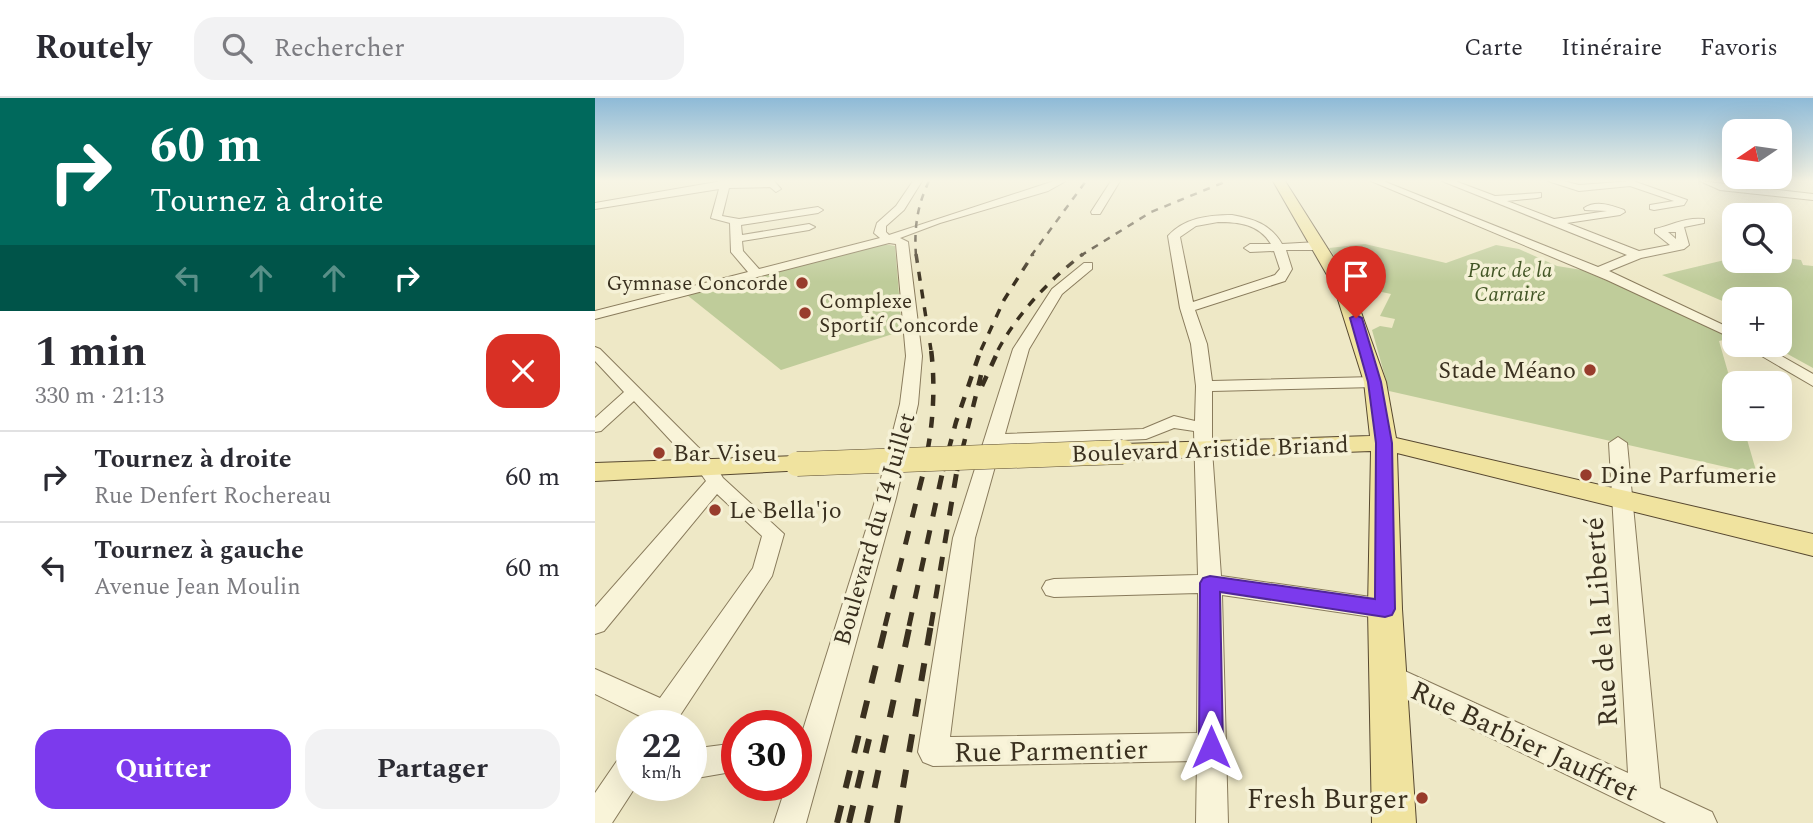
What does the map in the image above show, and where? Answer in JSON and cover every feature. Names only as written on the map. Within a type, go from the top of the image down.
[{"type":"main road","points":[[1299,215],[1343,287],[1375,382],[1384,443],[1385,609],[1395,823]]},
{"type":"main road","name":"Boulevard Aristide Briand","points":[[595,472],[712,475],[797,464],[1123,452],[1204,438],[1384,443],[1813,545]]},
{"type":"street","points":[[717,215],[716,218],[735,223],[787,215]]},
{"type":"street","points":[[888,239],[880,233],[881,225],[892,215]]},
{"type":"street","points":[[595,315],[888,239],[957,215]]},
{"type":"street","points":[[1439,215],[1503,244],[1528,242]]},
{"type":"street","points":[[1464,215],[1599,271],[1722,329]]},
{"type":"street","points":[[1531,215],[1638,255]]},
{"type":"street","points":[[1553,223],[1602,215]]},
{"type":"street","points":[[1188,308],[1280,278],[1286,269],[1277,247],[1265,229],[1254,224],[1226,220],[1188,225],[1178,230],[1174,236],[1188,308],[1199,344],[1203,386],[1210,583],[1212,823]]},
{"type":"street","points":[[1680,247],[1659,231],[1700,221]]},
{"type":"street","points":[[735,223],[737,252],[755,274]]},
{"type":"street","points":[[736,239],[809,228]]},
{"type":"street","points":[[1599,271],[1638,255],[1680,247],[1683,245],[1681,230],[1678,228]]},
{"type":"street","name":"Boulevard du 14 Juillet","points":[[812,723],[886,498],[909,404],[914,356],[902,242],[888,239]]},
{"type":"street","points":[[1250,248],[1318,246]]},
{"type":"street","points":[[1088,266],[1057,292],[1031,330],[1021,349],[994,440],[1146,434],[1174,421],[1204,438]]},
{"type":"street","points":[[595,352],[712,475],[773,534],[764,570],[668,710]]},
{"type":"street","points":[[1772,357],[1813,381]]},
{"type":"street","points":[[1203,386],[1375,382]]},
{"type":"street","points":[[595,427],[634,392]]},
{"type":"street","name":"Rue Parmentier","points":[[994,440],[964,538],[933,752],[1211,747]]},
{"type":"street","name":"Rue de la Liberté","points":[[1618,443],[1645,796]]},
{"type":"street","points":[[595,624],[712,475]]},
{"type":"street","points":[[1054,587],[1210,583],[1385,609]]},
{"type":"street","name":"Rue Barbier Jauffret","points":[[1388,675],[1701,823]]},
{"type":"street","points":[[595,681],[644,710]]},
{"type":"street","points":[[595,821],[616,790]]},
{"type":"street","name":"Boulevard du 14 Juillet","points":[[790,823],[794,801]]},
{"type":"green space","name":"Complexe Sportif Concorde","points":[[884,244],[895,246],[902,331],[781,370],[687,295]]},
{"type":"green space","name":"Parc de la Carraire","points":[[1365,244],[1446,263],[1496,245],[1519,249],[1557,266],[1582,270],[1655,299],[1722,333],[1722,340],[1719,341],[1728,371],[1722,371],[1722,441],[1747,441],[1757,474],[1389,391],[1372,330],[1380,326],[1392,328],[1395,319],[1380,316],[1391,294],[1368,289],[1373,284],[1349,277],[1329,248]]},
{"type":"green space","points":[[1792,259],[1801,260],[1803,265],[1813,266],[1813,368],[1792,356],[1792,287],[1722,287],[1722,301],[1662,275],[1722,261],[1722,273],[1792,273]]},
{"type":"railway","points":[[916,256],[918,215]]},
{"type":"railway","points":[[1031,256],[1061,215]]},
{"type":"railway","points":[[1082,255],[1146,215]]},
{"type":"railway","points":[[916,254],[931,350]]},
{"type":"railway","points":[[981,350],[1004,300],[1033,254]]},
{"type":"railway","points":[[998,350],[1035,298],[1082,255]]},
{"type":"railway","points":[[923,471],[933,410],[931,349]]},
{"type":"railway","points":[[943,471],[956,422],[981,349]]},
{"type":"railway","points":[[982,386],[999,349]]},
{"type":"railway","points":[[957,471],[981,375]]},
{"type":"railway","points":[[885,626],[924,470]]},
{"type":"railway","points":[[909,626],[943,470]]},
{"type":"railway","points":[[931,626],[957,470]]},
{"type":"railway","points":[[837,823],[886,624]]},
{"type":"railway","points":[[867,823],[910,624]]},
{"type":"railway","points":[[897,823],[931,624]]},
{"type":"railway","points":[[849,823],[869,739]]},
{"type":"place","name":"Gymnase Concorde","points":[[802,283]]},
{"type":"place","name":"Complexe Sportif Concorde","points":[[805,313]]},
{"type":"place","name":"Stade Méano","points":[[1590,370]]},
{"type":"place","name":"Bar Viseu","points":[[659,453]]},
{"type":"place","name":"Dine Parfumerie","points":[[1586,475]]},
{"type":"place","name":"Le Bella'jo","points":[[715,510]]},
{"type":"place","name":"Fresh Burger","points":[[1422,798]]},
{"type":"route","points":[[1211,747],[1210,583],[1385,609],[1384,443],[1375,382],[1356,318]]}]
